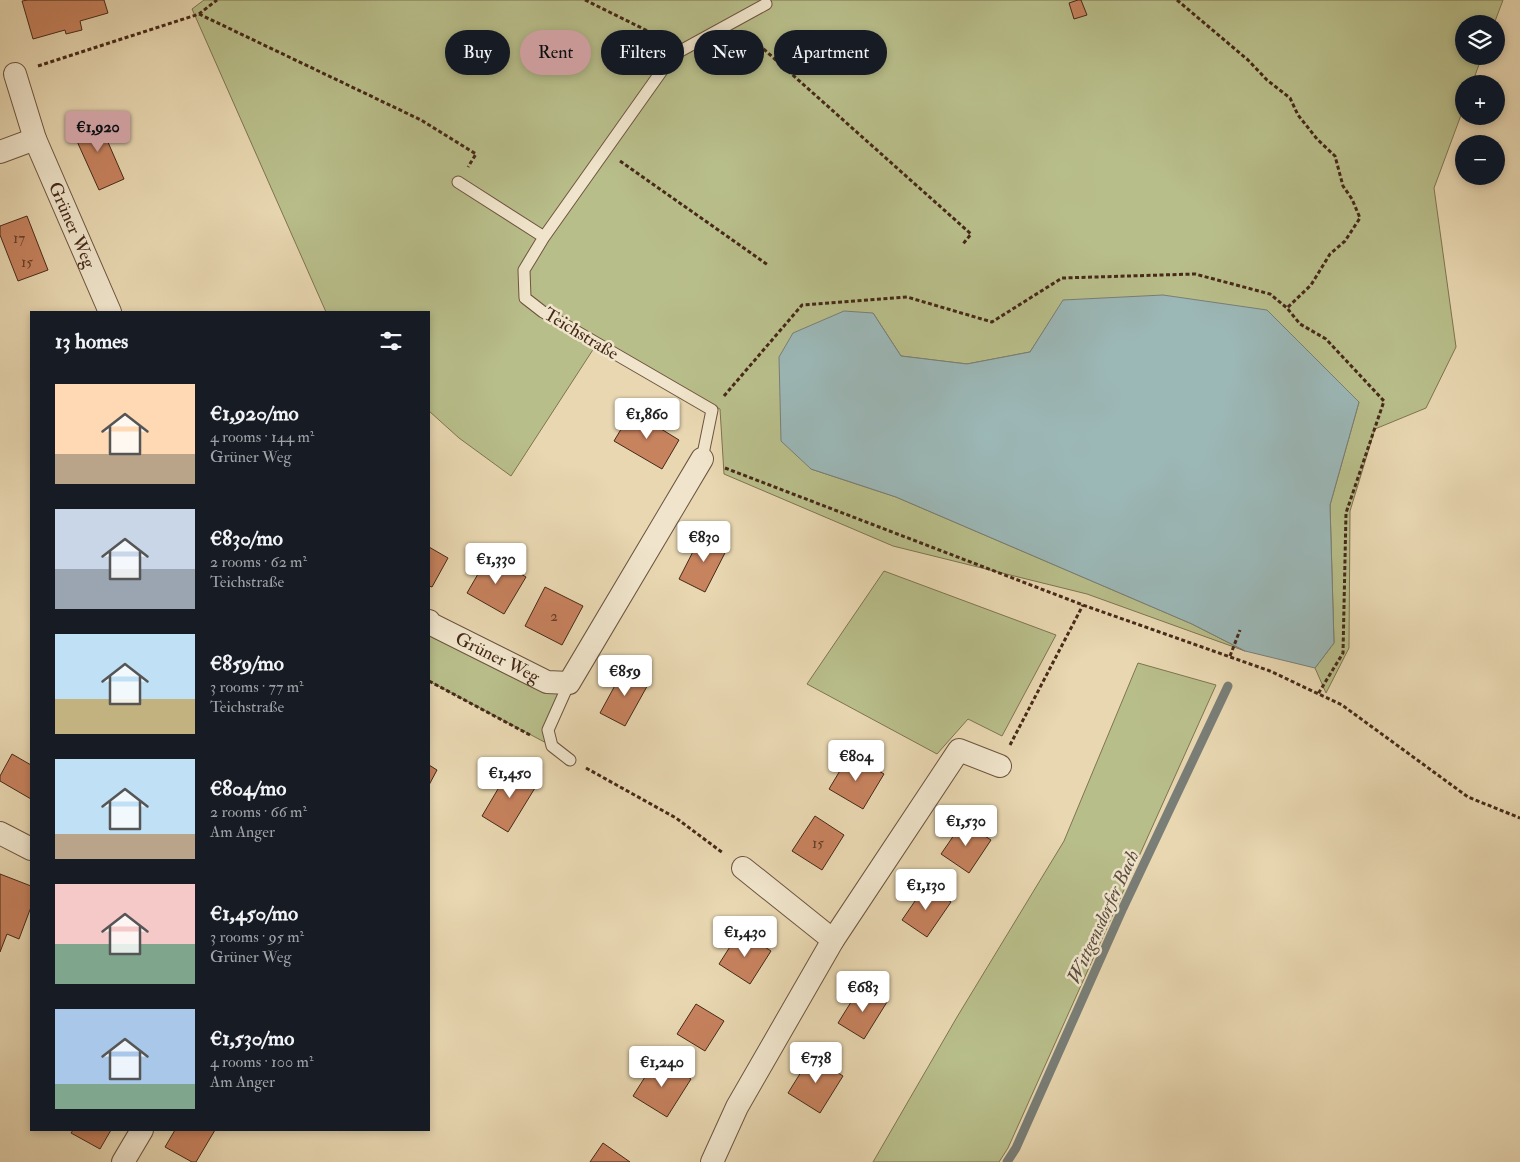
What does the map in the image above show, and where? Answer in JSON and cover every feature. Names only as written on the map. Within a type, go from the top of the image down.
[{"type":"street","name":"Grüner Weg","points":[[15,74],[35,138],[110,311]]},
{"type":"street","points":[[0,152],[35,138]]},
{"type":"street","points":[[569,683],[702,459]]},
{"type":"street","name":"Grüner Weg","points":[[430,624],[547,682],[569,683]]},
{"type":"street","points":[[712,1162],[737,1107],[833,940],[959,750],[1000,766]]},
{"type":"street","points":[[0,833],[30,848]]},
{"type":"street","points":[[743,868],[833,940]]},
{"type":"street","points":[[123,1162],[141,1131]]},
{"type":"lane","name":"Teichstraße","points":[[712,410],[543,312],[525,298],[524,270],[544,237],[673,55],[766,4]]},
{"type":"lane","points":[[458,182],[544,237]]},
{"type":"lane","points":[[702,459],[712,410]]},
{"type":"lane","points":[[569,683],[548,730],[552,746],[570,760]]},
{"type":"path","points":[[15,74],[200,14],[217,0]]},
{"type":"path","points":[[585,0],[685,49]]},
{"type":"path","points":[[1177,0],[1290,98],[1298,114],[1317,139],[1334,156],[1343,186],[1352,199],[1360,218],[1345,241],[1330,254],[1311,285],[1287,308]]},
{"type":"path","points":[[200,14],[421,120],[476,154],[458,182]]},
{"type":"path","points":[[734,22],[971,234],[963,244]]},
{"type":"path","points":[[606,151],[768,265]]},
{"type":"path","points":[[712,410],[802,305],[907,297],[992,322],[1062,278],[1195,274],[1270,294],[1287,308],[1300,324],[1326,339],[1384,401],[1346,513],[1343,653],[1318,694]]},
{"type":"path","points":[[702,459],[1082,605],[1270,671],[1342,705],[1468,798],[1520,818]]},
{"type":"path","points":[[1000,766],[1082,605]]},
{"type":"path","points":[[1230,656],[1240,630]]},
{"type":"path","points":[[430,682],[552,746]]},
{"type":"path","points":[[570,760],[676,818],[743,868]]},
{"type":"green space","points":[[204,0],[1503,0],[1497,15],[1455,15],[1455,65],[1479,65],[1475,75],[1455,75],[1455,125],[1457,125],[1434,188],[1456,347],[1426,408],[1375,429],[1350,511],[1349,648],[1326,693],[1315,668],[1334,643],[1330,505],[1359,402],[1064,300],[1030,352],[967,364],[901,356],[873,313],[811,469],[896,497],[1192,624],[1245,651],[1087,594],[893,546],[724,474],[720,409],[596,345],[511,476],[459,438],[430,412],[430,311],[326,311],[192,9]]},
{"type":"green space","points":[[884,571],[1056,635],[1002,736],[968,719],[937,754],[807,684]]},
{"type":"green space","points":[[430,628],[569,683],[548,730],[552,746],[430,682]]},
{"type":"green space","points":[[1138,663],[1216,685],[1008,1148],[999,1162],[873,1162],[957,1017],[1064,841]]},
{"type":"water","points":[[1163,295],[1267,310],[1359,402],[1330,505],[1334,643],[1315,668],[1245,651],[1192,624],[896,497],[811,469],[781,441],[779,357],[793,333],[844,311],[873,313],[901,356],[967,364],[1030,352],[1063,300]]},
{"type":"building","points":[[104,0],[108,13],[80,21],[82,30],[66,34],[65,30],[33,39],[22,1]]},
{"type":"building","points":[[1081,0],[1087,15],[1074,19],[1069,3]]},
{"type":"building","points":[[97,117],[124,179],[99,190],[71,128]]},
{"type":"building","points":[[27,216],[48,270],[18,281],[0,235],[0,226]]},
{"type":"building","points":[[632,411],[679,440],[662,469],[614,441]]},
{"type":"building","points":[[702,534],[728,547],[705,592],[679,579]]},
{"type":"building","points":[[430,548],[448,558],[432,587],[430,586]]},
{"type":"building","points":[[489,555],[526,577],[504,614],[467,593]]},
{"type":"building","points":[[545,587],[583,606],[562,645],[525,626]]},
{"type":"building","points":[[625,667],[650,681],[625,726],[600,713]]},
{"type":"building","points":[[12,754],[30,764],[30,798],[0,781],[0,776]]},
{"type":"building","points":[[850,754],[884,774],[863,809],[829,789]]},
{"type":"building","points":[[430,766],[437,770],[430,783]]},
{"type":"building","points":[[511,767],[538,783],[508,832],[482,816]]},
{"type":"building","points":[[815,816],[844,835],[822,870],[792,851]]},
{"type":"building","points":[[963,822],[991,840],[969,873],[941,854]]},
{"type":"building","points":[[0,874],[30,886],[30,910],[19,939],[7,934],[0,952]]},
{"type":"building","points":[[926,885],[951,902],[927,937],[902,920]]},
{"type":"building","points":[[740,931],[771,951],[750,984],[719,964]]},
{"type":"building","points":[[861,986],[887,1002],[864,1039],[838,1023]]},
{"type":"building","points":[[696,1004],[724,1021],[705,1051],[677,1034]]},
{"type":"building","points":[[811,1056],[843,1076],[820,1113],[788,1093]]},
{"type":"building","points":[[657,1058],[691,1079],[667,1117],[633,1096]]},
{"type":"building","points":[[72,1131],[110,1131],[100,1149],[71,1133]]},
{"type":"building","points":[[174,1131],[214,1131],[196,1162],[192,1162],[165,1147]]},
{"type":"building","points":[[603,1143],[630,1162],[590,1162]]},
{"type":"waterway","name":"Wittgensdorfer Bach","points":[[1007,1162],[1016,1148],[1123,908],[1228,686]]}]
